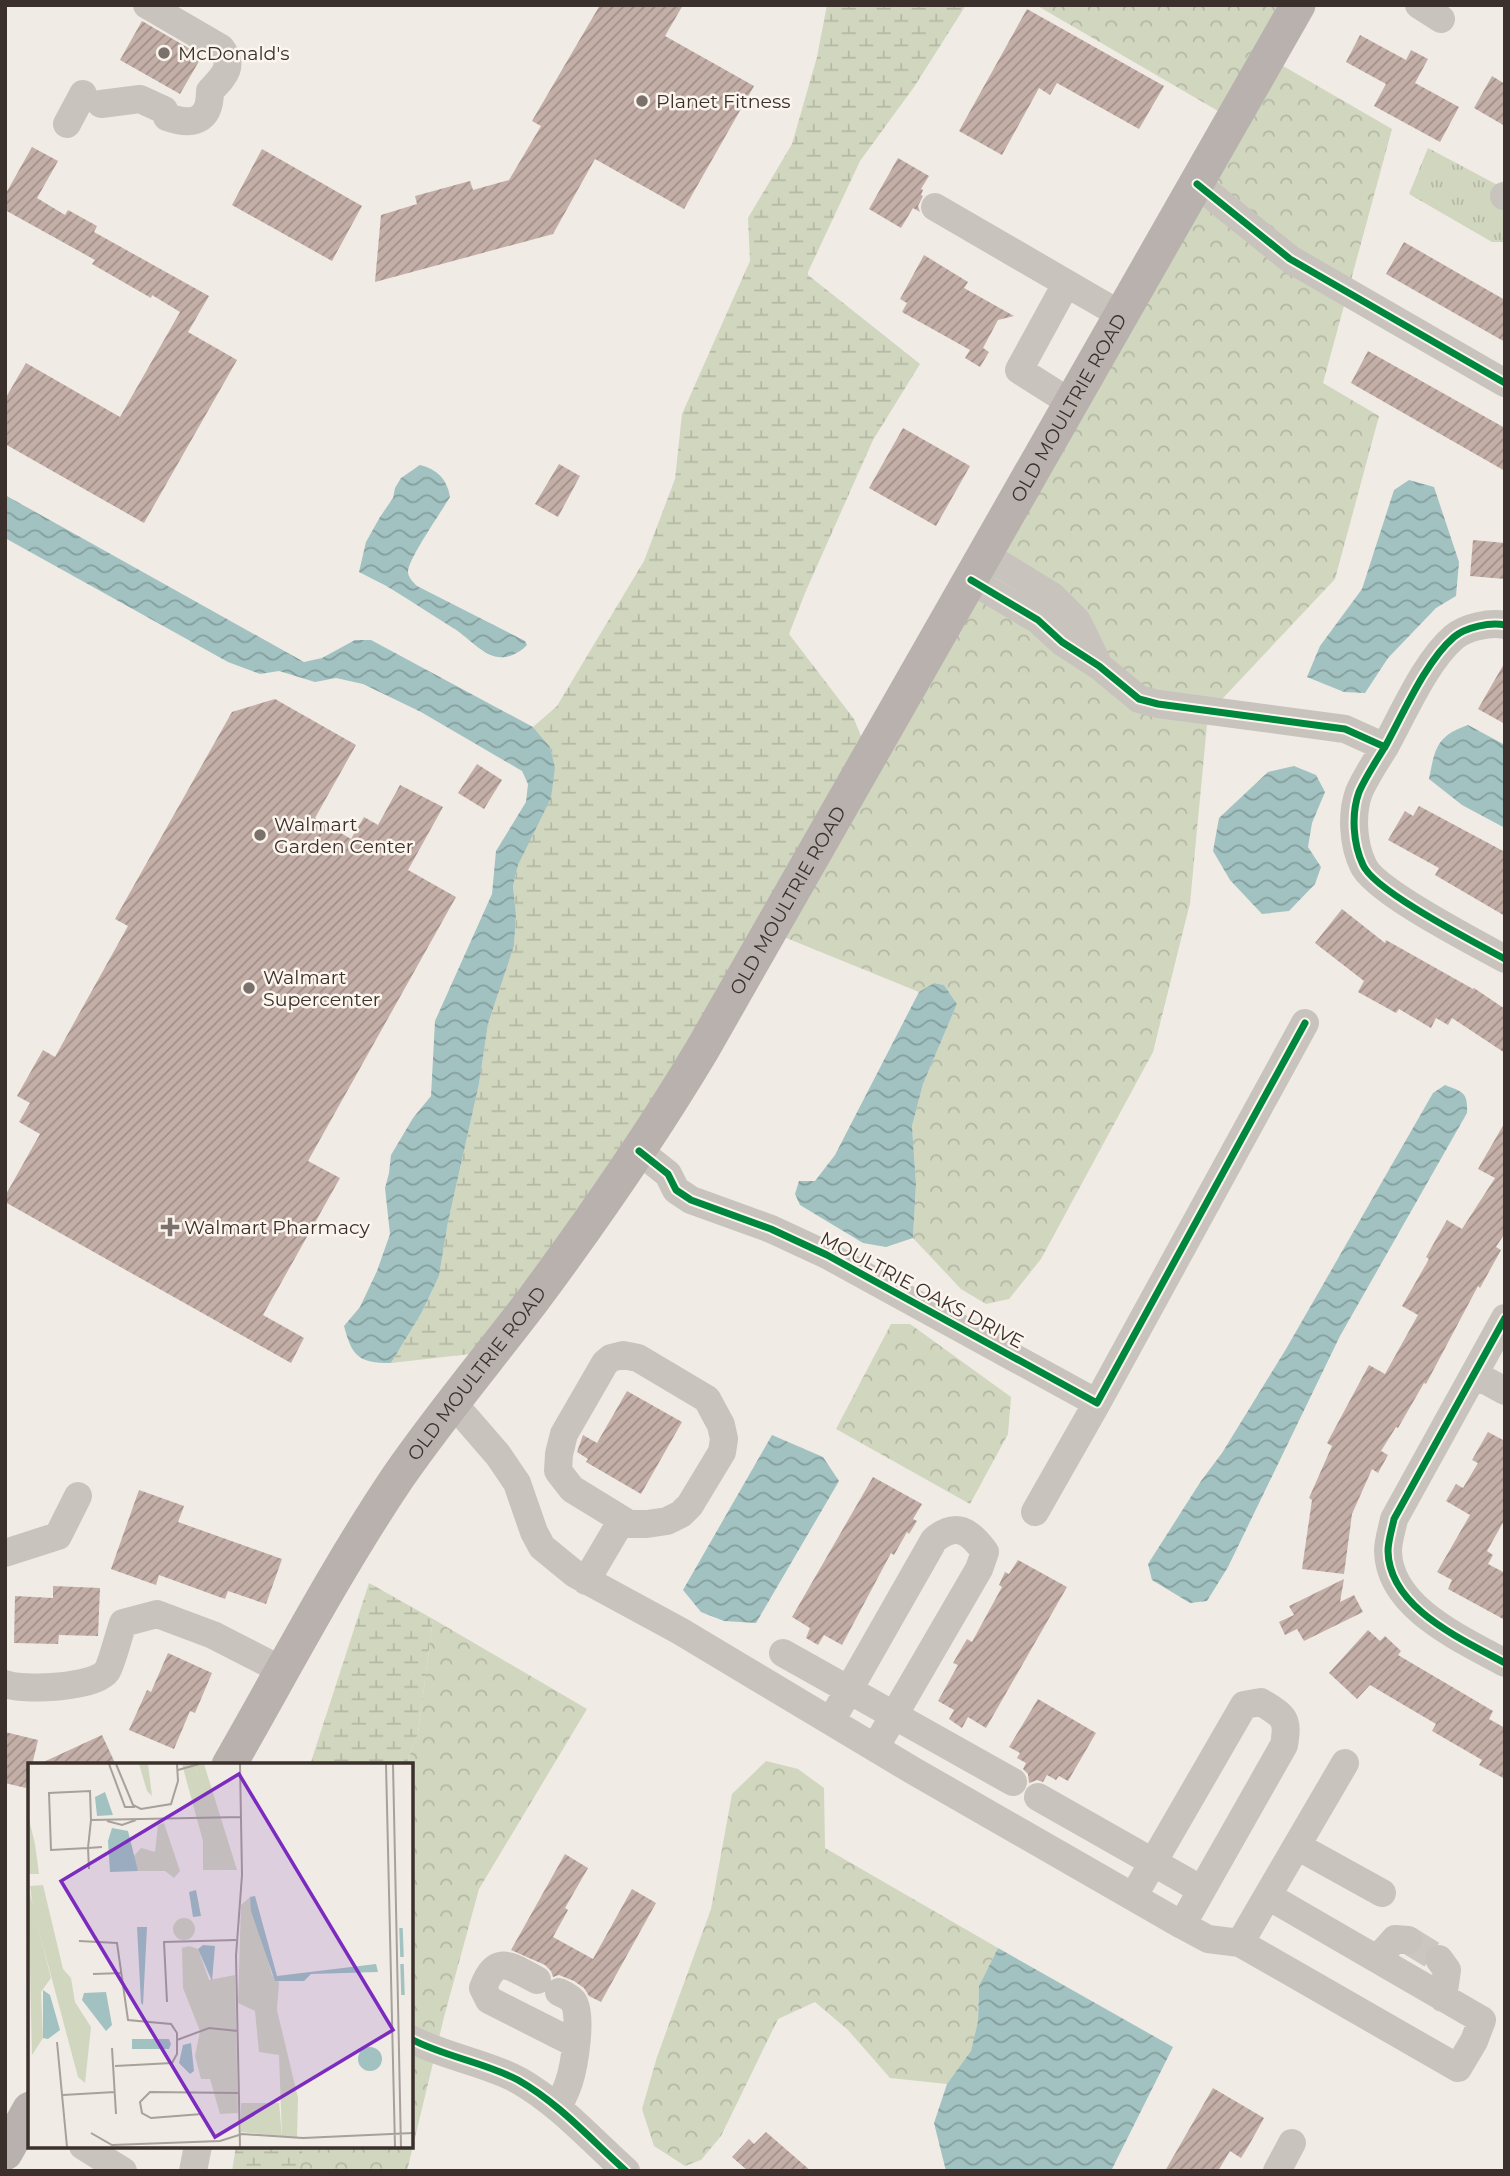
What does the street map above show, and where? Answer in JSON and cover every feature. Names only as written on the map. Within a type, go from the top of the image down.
[{"type":"main road","name":"OLD MOULTRIE ROAD","points":[[230,1763],[360,1536],[399,1476],[533,1300],[639,1151],[702,1050],[1298,5]]},
{"type":"main road","points":[[5,2153],[28,2113]]},
{"type":"street","points":[[67,124],[92,99],[140,99],[164,110],[167,117],[182,122],[196,121],[205,113],[210,103],[210,91],[225,75],[227,56],[221,47],[147,5]]},
{"type":"street","points":[[1196,184],[1290,259],[1505,383]]},
{"type":"street","points":[[935,207],[1121,316]]},
{"type":"street","points":[[1066,284],[1019,370],[1071,403]]},
{"type":"street","points":[[978,567],[1052,596],[1077,621],[1099,666],[1139,699],[1158,704],[1345,729],[1385,747]]},
{"type":"street","points":[[1505,625],[1498,623],[1475,627],[1455,636],[1433,661],[1359,793],[1354,825],[1357,848],[1364,869],[1395,896],[1505,959]]},
{"type":"street","points":[[1035,1512],[1305,1023]]},
{"type":"street","name":"MOULTRIE OAKS DRIVE","points":[[639,1151],[667,1174],[677,1189],[691,1200],[798,1241],[1097,1403]]},
{"type":"street","points":[[1505,1318],[1394,1519],[1388,1550],[1392,1577],[1429,1620],[1505,1663]]},
{"type":"street","points":[[623,1355],[638,1358],[707,1399],[721,1425],[724,1439],[722,1452],[690,1505],[681,1514],[667,1521],[648,1524],[629,1524],[622,1520],[572,1489],[558,1471],[564,1434],[605,1363],[611,1358],[623,1355]]},
{"type":"street","points":[[1474,1374],[1505,1391]]},
{"type":"street","points":[[453,1403],[498,1455],[517,1483],[542,1547],[554,1559],[586,1581],[680,1631],[1182,1925],[1208,1939],[1240,1943],[1458,2068],[1474,2041],[1482,2020],[1268,1896]]},
{"type":"street","points":[[5,1553],[58,1536],[78,1496]]},
{"type":"street","points":[[586,1581],[622,1520]]},
{"type":"street","points":[[831,1721],[934,1539],[945,1530],[960,1530],[975,1539],[985,1552],[979,1569],[876,1748]]},
{"type":"street","points":[[5,1684],[23,1688],[57,1687],[98,1679],[107,1671],[123,1623],[157,1614],[213,1635],[283,1671]]},
{"type":"street","points":[[783,1653],[1013,1782]]},
{"type":"street","points":[[1133,1897],[1244,1705],[1261,1702],[1282,1716],[1287,1730],[1284,1745],[1182,1925]]},
{"type":"street","points":[[1240,1943],[1345,1763]]},
{"type":"street","points":[[1038,1797],[1202,1890]]},
{"type":"street","points":[[1297,1846],[1382,1893]]},
{"type":"street","points":[[1377,1959],[1395,1939],[1408,1940]]},
{"type":"street","points":[[1439,1959],[1447,1970],[1443,1998]]},
{"type":"street","points":[[558,2107],[569,2083],[576,2044],[576,2009],[573,2001],[505,1965],[498,1965],[489,1973],[483,1988],[489,2000],[576,2044]]},
{"type":"street","points":[[413,2040],[518,2080],[577,2123],[626,2171]]},
{"type":"street","points":[[1277,2171],[1292,2143]]},
{"type":"street","points":[[86,2148],[123,2171]]},
{"type":"street","points":[[193,2171],[198,2148]]},
{"type":"green space","points":[[827,5],[966,5],[914,87],[860,161],[808,272],[808,275],[920,364],[873,440],[789,634],[854,719],[865,746],[694,1045],[479,1353],[391,1363],[422,1312],[439,1276],[448,1222],[479,1084],[488,1024],[514,946],[516,914],[513,886],[518,865],[555,767],[550,747],[533,727],[557,706],[644,561],[675,479],[682,414],[750,261],[748,218],[792,144],[817,57]]},
{"type":"green space","points":[[1036,5],[1287,5],[1225,115]]},
{"type":"green space","points":[[1278,63],[1392,129],[1323,383],[1379,416],[1335,579],[1208,714],[1190,903],[1153,1052],[1041,1259],[1009,1299],[986,1304],[961,1289],[913,1238],[916,1184],[912,1126],[923,1084],[957,1004],[944,985],[934,983],[919,992],[779,935]]},
{"type":"green space","points":[[1428,148],[1505,189],[1505,242],[1492,242],[1409,194]]},
{"type":"green space","points":[[891,1324],[910,1324],[1011,1397],[1008,1434],[970,1504],[836,1429]]},
{"type":"green space","points":[[369,1583],[433,1619],[418,1733],[407,1763],[311,1763]]},
{"type":"green space","points":[[433,1619],[587,1709],[479,1889],[413,2146],[413,1763],[407,1763],[418,1733]]},
{"type":"green space","points":[[766,1761],[798,1769],[824,1788],[825,1848],[998,1948],[979,1986],[978,2021],[971,2052],[947,2084],[890,2078],[848,2030],[815,2002],[778,2019],[721,2136],[701,2160],[685,2166],[654,2146],[642,2109],[657,2057],[711,1909],[732,1794]]},
{"type":"green space","points":[[236,2148],[304,2148],[298,2171],[232,2171]]},
{"type":"green space","points":[[304,2148],[413,2148],[407,2171],[298,2171]]},
{"type":"water","points":[[420,465],[440,476],[450,497],[413,557],[409,576],[417,586],[525,641],[527,645],[514,654],[502,657],[486,653],[458,631],[408,599],[359,572],[366,542],[393,498],[395,488],[401,478]]},
{"type":"water","points":[[1409,480],[1434,487],[1459,562],[1456,596],[1436,608],[1388,658],[1365,693],[1344,692],[1307,677],[1320,646],[1362,589],[1394,490]]},
{"type":"water","points":[[5,495],[304,662],[322,658],[355,640],[371,640],[533,727],[550,747],[555,767],[551,798],[518,865],[513,886],[516,914],[514,946],[488,1024],[479,1084],[448,1222],[439,1276],[422,1312],[391,1363],[371,1361],[358,1356],[350,1344],[344,1326],[360,1307],[390,1234],[385,1188],[391,1155],[413,1118],[431,1096],[435,1021],[492,894],[496,851],[526,802],[528,784],[522,771],[421,712],[363,684],[336,678],[315,682],[279,671],[260,674],[228,662],[5,538]]},
{"type":"water","points":[[1468,725],[1505,745],[1505,828],[1462,805],[1429,779],[1433,759],[1443,739]]},
{"type":"water","points":[[1294,766],[1316,775],[1325,792],[1312,823],[1308,847],[1321,867],[1315,884],[1289,911],[1262,914],[1230,880],[1213,851],[1219,818],[1268,772]]},
{"type":"water","points":[[934,983],[944,985],[957,1004],[923,1084],[912,1126],[916,1184],[913,1238],[886,1247],[863,1243],[800,1205],[795,1194],[799,1181],[815,1181],[835,1155],[919,992]]},
{"type":"water","points":[[1445,1085],[1463,1094],[1467,1101],[1467,1113],[1340,1336],[1228,1567],[1207,1601],[1190,1603],[1152,1580],[1148,1564],[1222,1453],[1286,1349],[1433,1093]]},
{"type":"water","points":[[772,1435],[823,1457],[839,1481],[756,1623],[724,1621],[701,1612],[683,1590]]},
{"type":"water","points":[[998,1948],[1173,2047],[1111,2171],[946,2171],[934,2123],[947,2084],[971,2051],[978,2021],[979,1986]]},
{"type":"building","points":[[600,5],[683,5],[665,36],[754,86],[684,209],[595,159],[553,234],[375,282],[381,215],[417,204],[415,196],[470,181],[473,190],[509,180],[541,126],[532,121]]},
{"type":"building","points":[[1027,9],[1164,86],[1139,129],[1057,83],[1050,95],[1039,88],[1002,155],[959,131]]},
{"type":"building","name":"McDonald's","points":[[142,21],[202,56],[180,94],[120,60]]},
{"type":"building","points":[[1360,35],[1406,60],[1411,50],[1428,59],[1415,83],[1459,107],[1440,142],[1374,106],[1386,84],[1346,62]]},
{"type":"building","points":[[1492,76],[1505,84],[1505,126],[1474,108]]},
{"type":"building","points":[[32,147],[58,161],[37,198],[65,215],[68,210],[97,226],[94,232],[209,296],[188,332],[237,360],[144,523],[5,444],[5,399],[26,363],[120,417],[180,312],[92,264],[95,260],[5,210],[5,195]]},
{"type":"building","points":[[262,149],[362,206],[332,261],[232,205]]},
{"type":"building","points":[[898,158],[929,176],[921,189],[923,196],[918,206],[920,212],[913,208],[901,228],[869,209]]},
{"type":"building","points":[[1404,242],[1505,300],[1505,342],[1386,274]]},
{"type":"building","points":[[924,255],[968,282],[964,288],[1014,316],[998,320],[983,348],[989,352],[980,367],[965,358],[970,350],[902,312],[907,303],[900,299]]},
{"type":"building","points":[[1368,351],[1505,428],[1505,471],[1351,383]]},
{"type":"building","points":[[903,428],[970,466],[936,526],[869,488]]},
{"type":"building","points":[[559,464],[580,476],[558,517],[535,504]]},
{"type":"building","points":[[1473,540],[1505,543],[1505,579],[1470,576]]},
{"type":"building","points":[[1505,662],[1505,724],[1478,709]]},
{"type":"building","name":"Walmart Supercenter","points":[[275,699],[356,745],[315,818],[351,839],[364,817],[378,825],[400,785],[443,807],[408,870],[456,897],[308,1161],[340,1178],[263,1315],[304,1338],[291,1363],[5,1202],[5,1196],[40,1134],[19,1122],[30,1103],[17,1096],[43,1050],[55,1057],[128,926],[115,919],[232,712]]},
{"type":"building","points":[[477,764],[502,780],[484,809],[458,793]]},
{"type":"building","points":[[1419,806],[1505,852],[1505,916],[1435,875],[1439,868],[1388,840],[1405,811],[1413,816]]},
{"type":"building","points":[[1342,909],[1385,943],[1386,940],[1474,988],[1505,1009],[1505,1053],[1452,1018],[1448,1025],[1436,1018],[1431,1028],[1399,1009],[1396,1013],[1358,992],[1364,981],[1315,943]]},
{"type":"building","points":[[1505,1122],[1505,1233],[1496,1247],[1501,1250],[1480,1288],[1478,1286],[1426,1384],[1424,1383],[1381,1451],[1388,1455],[1378,1473],[1372,1469],[1352,1514],[1344,1574],[1302,1569],[1312,1500],[1309,1498],[1332,1446],[1327,1443],[1369,1365],[1385,1374],[1418,1315],[1402,1306],[1429,1259],[1426,1257],[1447,1220],[1462,1229],[1495,1178],[1478,1169]]},
{"type":"building","points":[[627,1391],[682,1422],[641,1494],[586,1462],[588,1459],[577,1452],[583,1435],[597,1443]]},
{"type":"building","points":[[1488,1432],[1505,1441],[1505,1519],[1487,1551],[1493,1555],[1488,1564],[1505,1573],[1505,1620],[1448,1589],[1452,1580],[1437,1572],[1470,1515],[1446,1501],[1456,1484],[1463,1488],[1478,1463],[1472,1460]]},
{"type":"building","points":[[873,1477],[922,1504],[913,1519],[917,1521],[909,1534],[907,1532],[894,1555],[891,1553],[842,1645],[824,1635],[818,1645],[806,1638],[810,1628],[792,1617]]},
{"type":"building","points":[[139,1490],[184,1506],[178,1522],[282,1559],[266,1604],[228,1591],[225,1599],[159,1575],[156,1585],[111,1569]]},
{"type":"building","points":[[1018,1560],[1067,1587],[986,1728],[968,1717],[962,1728],[949,1719],[954,1710],[938,1701],[958,1665],[953,1663],[967,1639],[972,1642],[1002,1587],[999,1585],[1005,1572],[1009,1574]]},
{"type":"building","points":[[1344,1579],[1340,1602],[1354,1595],[1363,1612],[1304,1641],[1297,1629],[1285,1635],[1279,1622],[1294,1615],[1289,1606]]},
{"type":"building","points":[[53,1586],[100,1588],[98,1636],[59,1635],[58,1644],[14,1643],[15,1596],[53,1598]]},
{"type":"building","points":[[1368,1630],[1380,1641],[1385,1636],[1401,1651],[1398,1655],[1493,1711],[1489,1719],[1505,1728],[1505,1779],[1479,1765],[1482,1760],[1432,1731],[1436,1724],[1370,1685],[1357,1699],[1329,1673]]},
{"type":"building","points":[[168,1653],[212,1673],[195,1713],[190,1711],[174,1749],[129,1730],[147,1690],[151,1692]]},
{"type":"building","points":[[1038,1699],[1096,1733],[1068,1781],[1059,1776],[1056,1780],[1047,1775],[1043,1782],[1037,1780],[1029,1783],[1028,1774],[1023,1769],[1026,1763],[1017,1758],[1020,1753],[1009,1747]]},
{"type":"building","points":[[5,1732],[38,1740],[32,1763],[28,1763],[26,1788],[5,1783]]},
{"type":"building","points":[[102,1735],[115,1763],[41,1763]]},
{"type":"building","points":[[565,1854],[588,1868],[565,1908],[568,1910],[553,1937],[593,1959],[632,1889],[656,1903],[601,2002],[589,1996],[584,1988],[574,1981],[559,1975],[553,1977],[545,1965],[511,1950]]},
{"type":"building","points":[[1213,2088],[1264,2118],[1249,2145],[1241,2158],[1230,2151],[1218,2171],[1165,2171]]},
{"type":"building","points":[[766,2132],[811,2171],[748,2171],[732,2157],[749,2139],[754,2144]]},
{"type":"tunnel","points":[[1408,1940],[1439,1959]]},
{"type":"cycle path","points":[[1197,184],[1290,259],[1505,383]]},
{"type":"cycle path","points":[[971,580],[1038,620],[1062,642],[1099,666],[1139,699],[1158,704],[1345,729],[1385,747]]},
{"type":"cycle path","points":[[1505,625],[1485,625],[1465,630],[1454,637],[1434,659],[1362,786],[1356,801],[1354,819],[1360,857],[1371,876],[1427,916],[1505,959]]},
{"type":"cycle path","points":[[639,1151],[668,1174],[676,1190],[691,1200],[771,1229],[827,1255],[1097,1403],[1305,1023]]},
{"type":"cycle path","points":[[1505,1318],[1394,1519],[1388,1551],[1392,1571],[1401,1589],[1414,1605],[1449,1632],[1505,1663]]},
{"type":"cycle path","points":[[413,2040],[492,2069],[533,2089],[626,2171]]},
{"type":"place","name":"McDonald's","points":[[164,53]]},
{"type":"place","name":"Planet Fitness","points":[[642,101]]},
{"type":"place","name":"Walmart Garden Center","points":[[260,835]]},
{"type":"place","name":"Walmart Supercenter","points":[[249,988]]},
{"type":"place","name":"Walmart Pharmacy","points":[[170,1227]]}]
